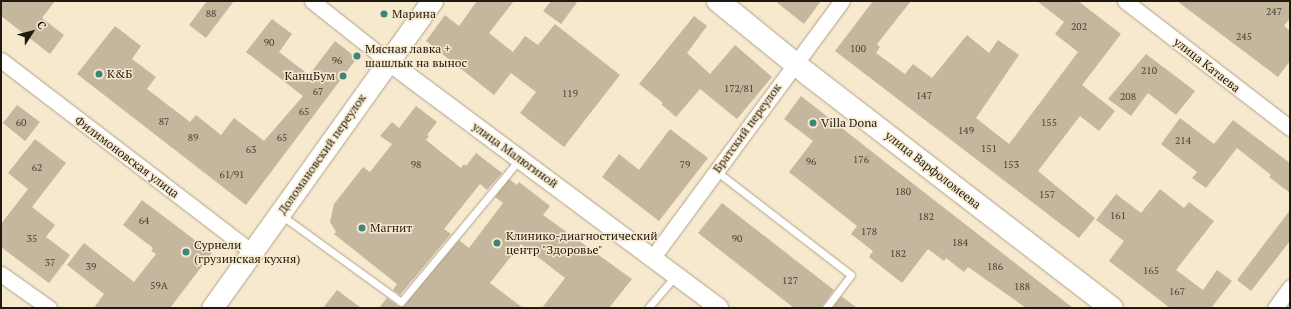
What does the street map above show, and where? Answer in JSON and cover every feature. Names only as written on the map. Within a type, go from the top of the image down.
[{"type":"main road","name":"Доломановский переулок","points":[[212,308],[253,253],[432,1]]},
{"type":"main road","name":"улица Варфоломеева","points":[[718,1],[794,63],[1112,308]]},
{"type":"street","name":"улица Малюгиной","points":[[312,1],[388,61],[653,257],[719,308]]},
{"type":"street","name":"Братский переулок","points":[[653,257],[794,63],[842,1]]},
{"type":"street","name":"улица Катаева","points":[[1125,1],[1290,128]]},
{"type":"street","name":"Филимоновская улица","points":[[1,60],[253,253]]},
{"type":"street","points":[[1,274],[49,308]]},
{"type":"street","points":[[1275,308],[1290,287]]},
{"type":"lane","points":[[280,214],[400,302],[521,159]]},
{"type":"lane","points":[[716,170],[851,275],[826,308]]},
{"type":"lane","points":[[648,308],[676,275]]},
{"type":"building","points":[[1,1],[55,1],[42,18],[64,35],[50,54],[1,16]]},
{"type":"building","points":[[207,1],[234,1],[206,38],[189,25]]},
{"type":"building","points":[[477,1],[514,1],[489,33],[513,52],[525,36],[538,45],[555,24],[620,75],[564,147],[520,113],[536,92],[511,73],[494,95],[426,41],[445,15],[459,26]]},
{"type":"building","points":[[551,1],[578,1],[561,24],[543,11]]},
{"type":"building","points":[[775,1],[821,1],[804,24]]},
{"type":"building","points":[[873,1],[911,1],[877,44],[880,47],[876,53],[905,74],[913,64],[932,78],[967,35],[989,53],[998,40],[1019,55],[976,118],[1009,144],[1078,52],[1055,34],[1064,22],[1037,1],[1078,1],[1121,34],[1082,85],[1115,111],[1099,131],[1080,116],[1038,171],[1095,218],[1079,238],[835,51]]},
{"type":"building","points":[[1177,1],[1290,1],[1290,18],[1284,26],[1290,31],[1290,61],[1278,77]]},
{"type":"building","points":[[694,16],[707,26],[687,53],[710,74],[735,45],[772,77],[737,119],[700,89],[676,117],[661,104],[663,103],[639,84]]},
{"type":"building","points":[[272,19],[292,34],[279,52],[309,75],[335,41],[357,58],[246,205],[77,74],[115,26],[141,46],[132,59],[156,77],[147,89],[190,122],[196,115],[221,135],[234,118],[264,141],[303,96],[246,52]]},
{"type":"building","points":[[1146,54],[1195,91],[1176,115],[1148,93],[1131,116],[1108,99]]},
{"type":"building","points":[[801,96],[1073,308],[1026,308],[968,267],[964,272],[946,258],[944,261],[928,249],[902,283],[869,257],[873,251],[851,234],[857,226],[789,172],[813,141],[784,119]]},
{"type":"building","points":[[17,105],[40,122],[25,141],[3,123]]},
{"type":"building","points":[[416,106],[437,122],[427,135],[429,136],[426,140],[461,168],[464,164],[466,166],[476,153],[502,173],[487,190],[480,184],[444,229],[451,234],[400,295],[393,290],[397,284],[334,234],[336,232],[330,222],[334,204],[363,167],[370,172],[392,144],[380,136],[392,122],[399,128]]},
{"type":"building","points":[[1180,118],[1214,144],[1233,120],[1290,163],[1290,193],[1269,177],[1271,175],[1237,148],[1206,188],[1192,178],[1197,172],[1161,144]]},
{"type":"building","points":[[670,129],[708,158],[659,221],[602,177],[619,154],[639,170]]},
{"type":"building","points":[[35,139],[66,163],[32,207],[55,225],[46,237],[70,255],[49,283],[1,247],[1,224],[28,189],[8,173]]},
{"type":"building","name":"Клинико-диагностический центр \"Здоровье\"","points":[[509,179],[517,185],[519,182],[550,206],[543,215],[632,279],[609,308],[542,308],[565,278],[521,244],[490,283],[523,308],[379,308],[387,298],[398,306],[403,306],[459,240],[469,248],[503,203],[495,197]]},
{"type":"building","points":[[1160,189],[1184,208],[1189,202],[1214,221],[1176,270],[1203,290],[1217,270],[1232,281],[1211,308],[1170,308],[1109,261],[1124,241],[1096,220],[1116,194],[1141,213]]},
{"type":"building","points":[[142,200],[212,253],[170,308],[94,308],[104,294],[67,265],[84,243],[134,282],[156,254],[151,251],[153,248],[123,225]]},
{"type":"building","points":[[722,203],[834,290],[821,308],[794,308],[698,233]]},
{"type":"building","points":[[1290,210],[1290,241],[1251,291],[1237,280]]},
{"type":"building","points":[[337,290],[361,308],[323,308]]},
{"type":"building","points":[[841,296],[857,308],[832,308]]},
{"type":"place","name":"Марина","points":[[384,14]]},
{"type":"place","name":"Мясная лавка + шашлык на вынос","points":[[357,56]]},
{"type":"place","name":"К&Б","points":[[99,74]]},
{"type":"place","name":"КанцБум","points":[[343,76]]},
{"type":"place","name":"Villa Dona","points":[[813,123]]},
{"type":"place","name":"Магнит","points":[[362,228]]},
{"type":"place","name":"Клинико-диагностический центр \"Здоровье\"","points":[[497,243]]},
{"type":"place","name":"Сурнели (грузинская кухня)","points":[[186,252]]}]
